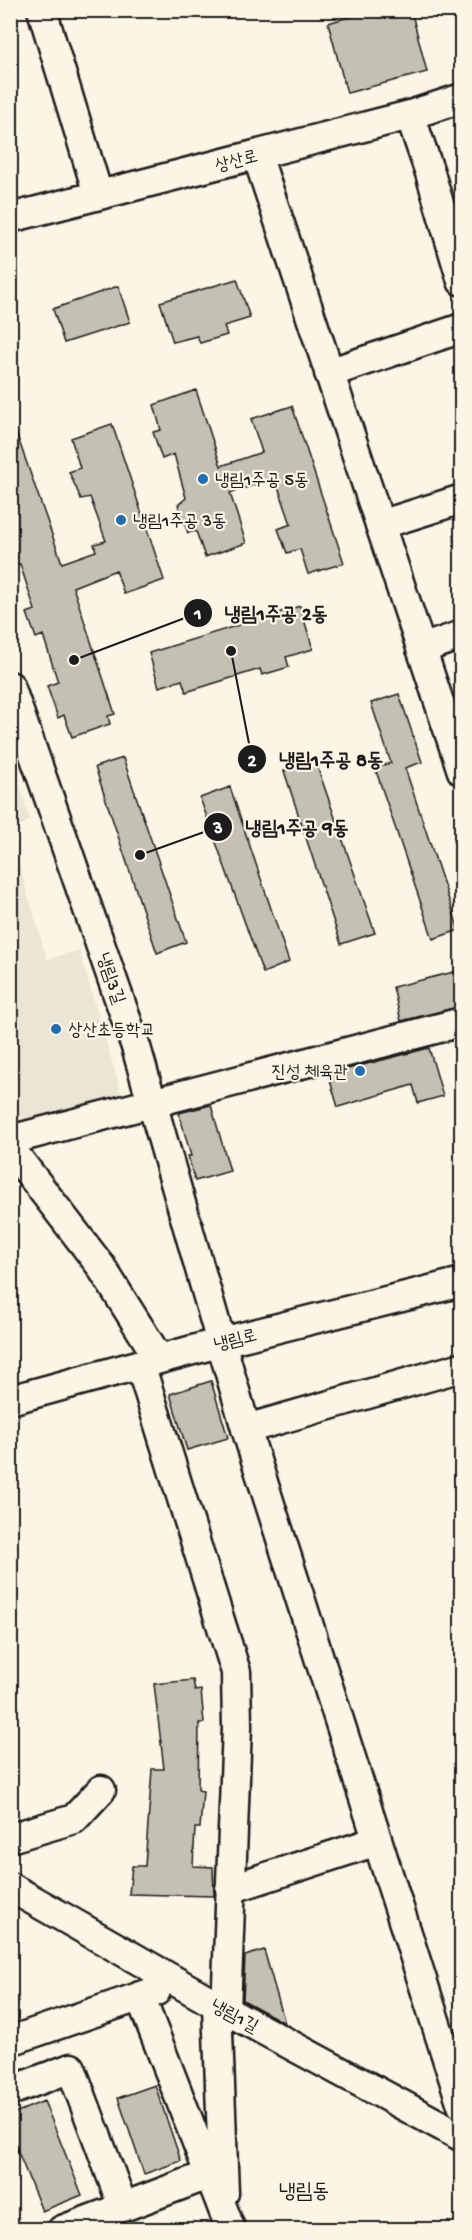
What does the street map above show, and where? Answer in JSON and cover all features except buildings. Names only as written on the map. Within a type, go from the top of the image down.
[{"type":"street","points":[[42,10],[98,194]]},
{"type":"street","name":"상산로","points":[[10,218],[410,115],[462,98]]},
{"type":"street","points":[[410,115],[462,281]]},
{"type":"street","points":[[257,155],[462,771]]},
{"type":"street","points":[[329,373],[462,328]]},
{"type":"street","points":[[380,525],[462,499]]},
{"type":"street","points":[[421,649],[462,635]]},
{"type":"street","name":"냉림3길","points":[[10,686],[136,1047],[246,1429],[462,2105]]},
{"type":"street","points":[[10,1140],[462,1022]]},
{"type":"street","points":[[10,1148],[100,1265],[150,1361],[236,1672],[237,1727],[230,1889],[221,2008],[227,2221]]},
{"type":"street","name":"냉림로","points":[[10,1400],[222,1342],[462,1282]]},
{"type":"street","points":[[246,1429],[462,1367]]},
{"type":"street","points":[[10,1838],[74,1820],[101,1790]]},
{"type":"street","points":[[230,1889],[377,1841]]},
{"type":"street","name":"냉림1길","points":[[10,1887],[221,2008],[462,2137]]},
{"type":"street","points":[[10,2041],[178,1984]]},
{"type":"street","points":[[140,1996],[227,2221]]},
{"type":"street","points":[[10,2091],[71,2068],[123,2207]]},
{"type":"street","points":[[62,2229],[208,2175]]},
{"type":"shaded area","points":[[10,752],[30,820],[11,832],[10,832]]},
{"type":"shaded area","name":"상산초등학교","points":[[10,834],[47,959],[79,950],[123,1099],[10,1131]]},
{"type":"place","name":"냉림1주공 5동","points":[[203,479]]},
{"type":"place","name":"냉림1주공 3동","points":[[121,520]]},
{"type":"place","name":"냉림1주공 8동","points":[[231,651]]},
{"type":"place","name":"냉림1주공 2동","points":[[74,660]]},
{"type":"place","name":"냉림1주공 9동","points":[[140,855]]},
{"type":"place","name":"상산초등학교","points":[[56,1029]]},
{"type":"place","name":"진성 체육관","points":[[360,1071]]},
{"type":"district","name":"냉림동","points":[[304,2190]]}]
